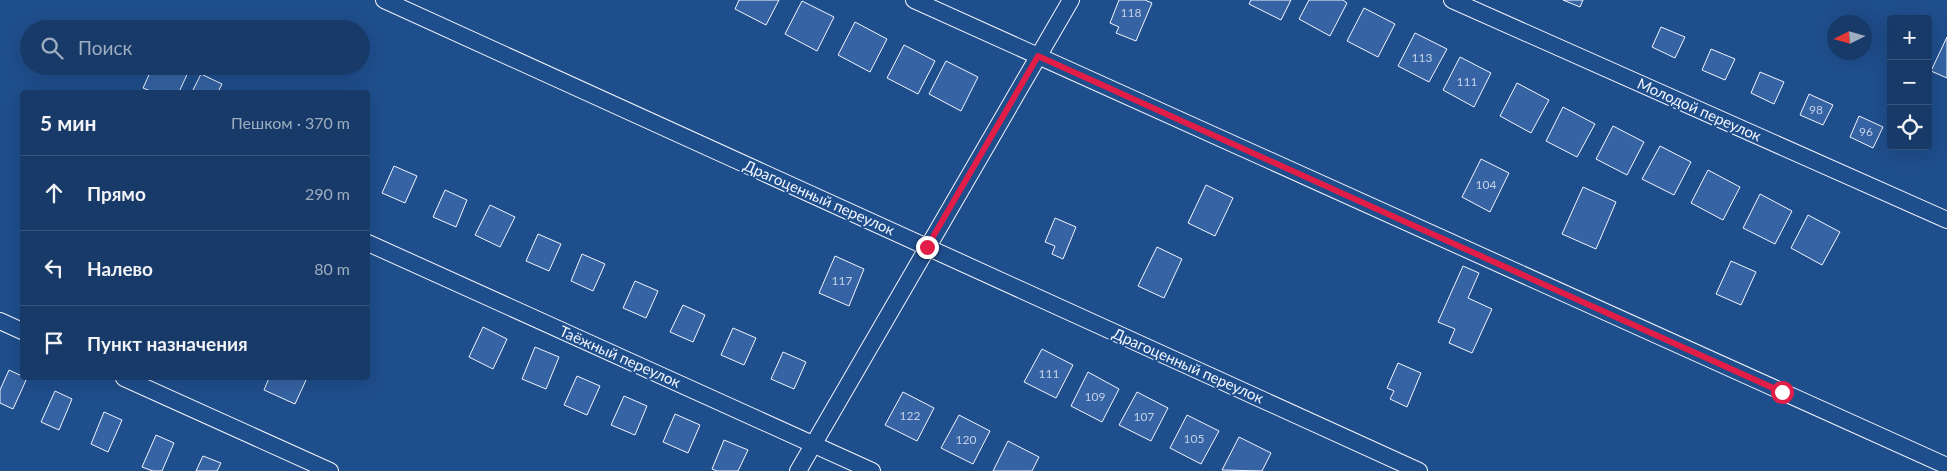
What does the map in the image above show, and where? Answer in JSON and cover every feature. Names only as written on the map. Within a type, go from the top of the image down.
[{"type":"street","name":"Драгоценный переулок","points":[[384,0],[1419,471]]},
{"type":"street","points":[[914,0],[1947,466]]},
{"type":"street","points":[[798,471],[1071,0]]},
{"type":"street","name":"Молодой переулок","points":[[1452,0],[1947,220]]},
{"type":"street","name":"Таёжный переулок","points":[[370,244],[872,471]]},
{"type":"street","points":[[0,321],[20,330]]},
{"type":"street","points":[[128,380],[330,471]]},
{"type":"building","points":[[739,0],[779,0],[766,25],[735,9]]},
{"type":"building","points":[[1119,0],[1145,0],[1152,3],[1136,41],[1116,33],[1119,27],[1110,23]]},
{"type":"building","points":[[1251,0],[1291,0],[1281,20],[1249,4]]},
{"type":"building","points":[[1309,0],[1343,0],[1347,3],[1330,36],[1299,19]]},
{"type":"building","points":[[1563,0],[1583,0],[1580,7]]},
{"type":"building","points":[[802,1],[834,17],[817,51],[785,34]]},
{"type":"building","points":[[1364,8],[1395,24],[1378,57],[1347,41]]},
{"type":"building","points":[[855,22],[887,39],[870,72],[838,55]]},
{"type":"building","points":[[1661,27],[1685,37],[1675,58],[1652,47]]},
{"type":"building","points":[[1415,33],[1447,49],[1429,82],[1398,66]]},
{"type":"building","points":[[1947,37],[1947,78],[1932,71]]},
{"type":"building","points":[[904,45],[935,61],[918,94],[887,78]]},
{"type":"building","points":[[1711,49],[1735,59],[1725,80],[1702,70]]},
{"type":"building","points":[[1460,57],[1491,73],[1474,107],[1443,90]]},
{"type":"building","points":[[946,61],[978,77],[961,111],[929,94]]},
{"type":"building","points":[[1760,72],[1784,82],[1774,104],[1751,93]]},
{"type":"building","points":[[149,75],[187,75],[180,90],[148,90],[143,88]]},
{"type":"building","points":[[200,75],[222,84],[219,90],[193,90]]},
{"type":"building","points":[[1517,83],[1549,100],[1531,133],[1500,116]]},
{"type":"building","points":[[1809,94],[1833,105],[1823,125],[1800,115]]},
{"type":"building","points":[[1563,107],[1595,124],[1577,157],[1546,141]]},
{"type":"building","points":[[1859,116],[1883,127],[1873,148],[1850,137]]},
{"type":"building","points":[[1613,126],[1644,142],[1627,175],[1596,159]]},
{"type":"building","points":[[1660,146],[1691,162],[1674,195],[1642,179]]},
{"type":"building","points":[[1481,159],[1509,173],[1490,212],[1462,197]]},
{"type":"building","points":[[394,166],[417,176],[405,203],[382,193]]},
{"type":"building","points":[[1708,170],[1740,187],[1723,220],[1691,203]]},
{"type":"building","points":[[1206,185],[1233,198],[1215,236],[1188,223]]},
{"type":"building","points":[[1583,187],[1616,202],[1596,249],[1562,234]]},
{"type":"building","points":[[445,190],[467,200],[456,227],[433,217]]},
{"type":"building","points":[[1760,194],[1792,211],[1775,244],[1743,228]]},
{"type":"building","points":[[490,205],[515,217],[500,247],[475,235]]},
{"type":"building","points":[[1808,215],[1840,232],[1822,265],[1791,248]]},
{"type":"building","points":[[1055,218],[1076,227],[1063,259],[1052,254],[1055,246],[1045,242]]},
{"type":"building","points":[[538,234],[561,244],[549,271],[526,261]]},
{"type":"building","points":[[1157,247],[1182,259],[1164,298],[1138,286]]},
{"type":"building","points":[[582,254],[605,264],[593,291],[571,281]]},
{"type":"building","points":[[835,256],[864,269],[849,306],[819,293]]},
{"type":"building","points":[[1731,261],[1756,272],[1741,305],[1716,294]]},
{"type":"building","points":[[1463,266],[1479,273],[1468,298],[1492,309],[1472,353],[1449,343],[1455,329],[1438,322]]},
{"type":"building","points":[[635,281],[658,291],[646,318],[623,308]]},
{"type":"building","points":[[683,305],[705,315],[693,342],[670,332]]},
{"type":"building","points":[[483,327],[507,339],[493,369],[469,357]]},
{"type":"building","points":[[733,328],[756,338],[744,365],[721,355]]},
{"type":"building","points":[[535,347],[559,357],[546,389],[522,379]]},
{"type":"building","points":[[1042,349],[1073,365],[1056,398],[1024,382]]},
{"type":"building","points":[[783,352],[806,362],[794,389],[771,379]]},
{"type":"building","points":[[1398,363],[1421,373],[1407,407],[1390,399],[1394,391],[1387,388]]},
{"type":"building","points":[[9,370],[20,375],[20,380],[26,380],[13,409],[0,403],[0,390]]},
{"type":"building","points":[[1088,372],[1119,389],[1102,422],[1071,406]]},
{"type":"building","points":[[577,376],[600,386],[587,415],[564,405]]},
{"type":"building","points":[[268,380],[306,380],[295,404],[264,390]]},
{"type":"building","points":[[55,391],[72,399],[59,430],[41,422]]},
{"type":"building","points":[[903,392],[934,408],[917,441],[885,425]]},
{"type":"building","points":[[1137,392],[1168,408],[1151,441],[1119,425]]},
{"type":"building","points":[[624,396],[647,406],[635,435],[611,425]]},
{"type":"building","points":[[104,412],[122,420],[108,452],[91,444]]},
{"type":"building","points":[[675,414],[700,425],[688,453],[663,442]]},
{"type":"building","points":[[959,415],[990,431],[973,464],[941,448]]},
{"type":"building","points":[[1187,415],[1219,431],[1201,464],[1170,448]]},
{"type":"building","points":[[156,435],[174,443],[162,471],[153,471],[142,467]]},
{"type":"building","points":[[1239,437],[1271,453],[1262,471],[1222,470]]},
{"type":"building","points":[[724,440],[748,450],[738,471],[717,471],[712,469]]},
{"type":"building","points":[[1008,441],[1039,457],[1032,471],[993,471]]},
{"type":"building","points":[[203,456],[221,463],[217,471],[196,471]]},
{"type":"route","points":[[927,247],[1038,56],[1782,392]]}]
